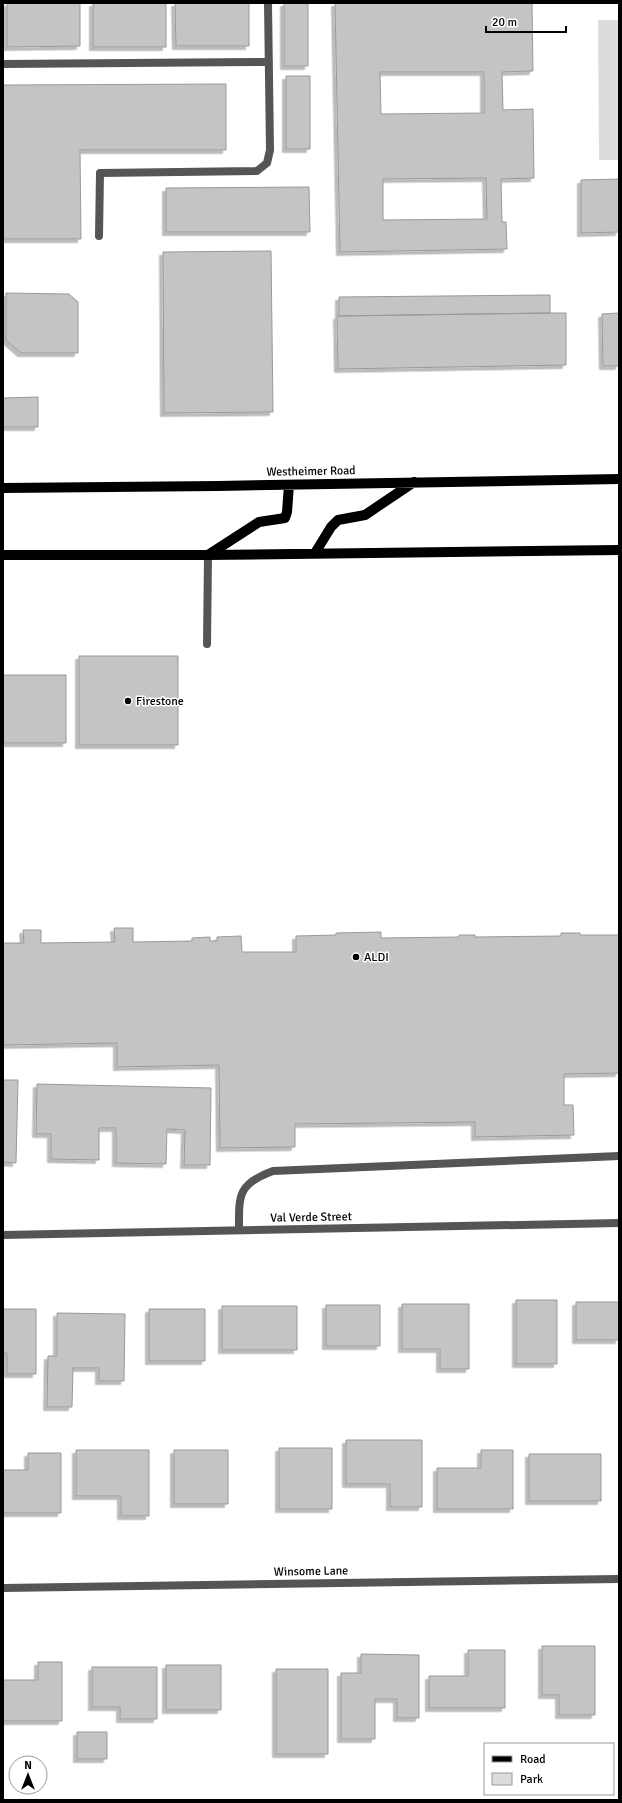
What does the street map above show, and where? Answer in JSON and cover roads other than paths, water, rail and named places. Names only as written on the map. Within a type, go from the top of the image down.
[{"type":"main road","name":"Westheimer Road","points":[[3,488],[619,479]]},
{"type":"main road","points":[[315,553],[331,527],[338,520],[365,515],[414,482]]},
{"type":"main road","points":[[208,555],[259,522],[285,518],[288,512],[289,485]]},
{"type":"main road","points":[[3,555],[208,555],[619,550]]},
{"type":"street","points":[[100,236],[100,173],[256,171],[267,163],[270,150],[268,3]]},
{"type":"street","points":[[3,64],[269,62]]},
{"type":"street","points":[[207,644],[208,555]]},
{"type":"street","points":[[239,1230],[239,1202],[244,1187],[257,1177],[273,1171],[619,1156]]},
{"type":"street","name":"Val Verde Street","points":[[3,1235],[619,1223]]},
{"type":"street","name":"Winsome Lane","points":[[3,1588],[619,1579]]},
{"type":"place","name":"Firestone","points":[[128,701]]},
{"type":"place","name":"ALDI","points":[[356,957]]}]
